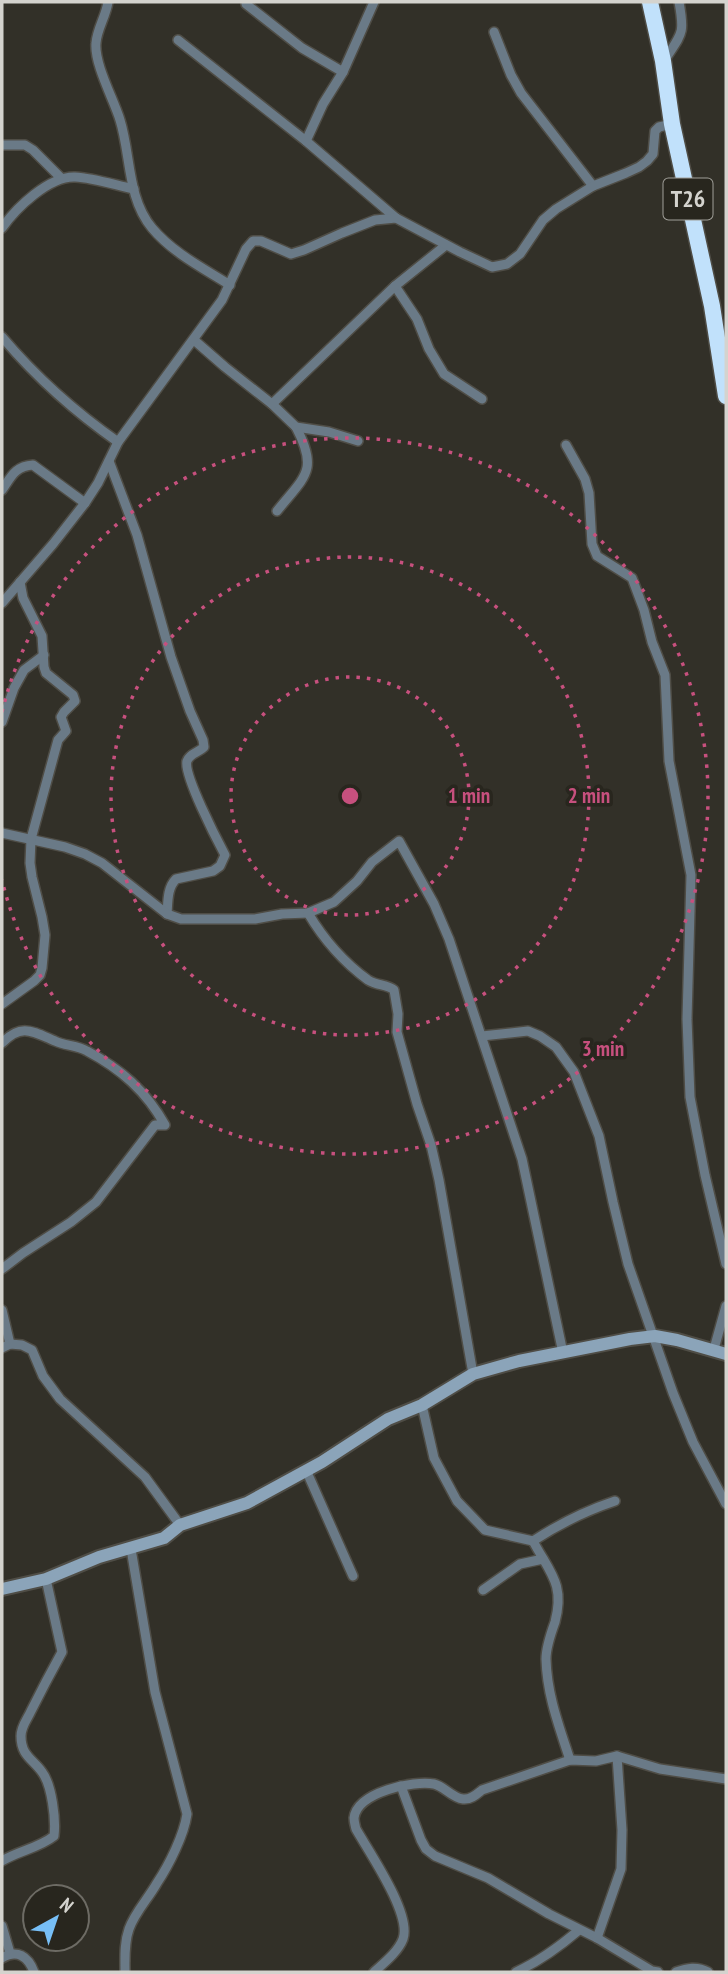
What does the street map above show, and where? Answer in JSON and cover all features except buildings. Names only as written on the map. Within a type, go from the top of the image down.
[{"type":"highway","name":"T26","points":[[650,2],[663,61],[672,124],[723,348],[726,396]]},
{"type":"street","points":[[108,2],[96,43],[97,51],[121,121],[134,189],[151,227],[178,253],[230,285]]},
{"type":"street","points":[[306,141],[323,104],[343,72],[374,2]]},
{"type":"street","points":[[663,61],[680,36],[683,26],[679,2]]},
{"type":"street","points":[[246,4],[302,48],[343,72]]},
{"type":"street","points":[[494,32],[510,75],[521,93],[593,186]]},
{"type":"street","points":[[178,40],[306,141],[396,218],[492,267],[507,264],[520,254],[543,220],[556,209],[593,186],[639,167],[653,154],[655,131],[659,127],[672,124]]},
{"type":"street","points":[[2,145],[25,145],[61,178]]},
{"type":"street","points":[[2,228],[16,208],[61,178],[76,177],[134,189]]},
{"type":"street","points":[[2,603],[85,503],[118,442],[194,340],[230,285],[246,249],[253,242],[261,241],[291,254],[375,220],[396,218]]},
{"type":"street","points":[[272,404],[395,286],[446,245]]},
{"type":"street","points":[[395,286],[416,319],[444,374],[482,399]]},
{"type":"street","points":[[2,337],[48,386],[118,442]]},
{"type":"street","points":[[194,340],[272,404],[296,427],[305,444],[309,459],[307,471],[277,511]]},
{"type":"street","points":[[296,427],[358,440]]},
{"type":"street","points":[[566,445],[585,479],[589,493],[592,544],[597,556],[632,578],[664,675],[669,761],[691,875],[687,1019],[690,1097],[726,1264]]},
{"type":"street","points":[[109,461],[137,535],[190,711],[203,740],[204,747],[187,760],[187,768],[225,855],[220,866],[213,871],[176,879],[172,883],[167,914]]},
{"type":"street","points":[[2,490],[18,468],[33,466],[85,503]]},
{"type":"street","points":[[2,1002],[34,981],[42,968],[45,935],[32,877],[31,839],[58,740],[66,731],[61,717],[75,701],[73,695],[46,673],[42,636],[23,598],[20,582]]},
{"type":"street","points":[[2,722],[14,688],[24,670],[44,655]]},
{"type":"street","points":[[2,833],[85,854],[102,863],[167,914],[181,919],[255,919],[307,913],[334,902],[357,881],[372,862],[399,841],[434,904],[449,939],[522,1159],[563,1353]]},
{"type":"street","points":[[307,913],[333,951],[347,964],[372,982],[394,990],[398,1014],[397,1032],[431,1144],[439,1180],[473,1374]]},
{"type":"street","points":[[2,1043],[11,1033],[23,1030],[85,1050],[130,1078],[153,1104],[165,1125],[155,1125],[96,1202],[2,1269]]},
{"type":"street","points":[[482,1036],[528,1031],[556,1047],[573,1072],[599,1136],[628,1264],[673,1393],[693,1442],[726,1504]]},
{"type":"street","points":[[2,1589],[46,1579],[99,1557],[164,1538],[180,1525],[247,1503],[359,1439],[388,1419],[422,1405],[473,1374],[519,1361],[655,1336],[720,1352],[726,1306]]},
{"type":"street","points":[[2,1310],[6,1346],[22,1345],[32,1350],[43,1376],[60,1399],[145,1477],[180,1525]]},
{"type":"street","points":[[422,1405],[434,1458],[457,1501],[485,1530],[533,1541],[572,1518],[615,1501]]},
{"type":"street","points":[[306,1470],[353,1576]]},
{"type":"street","points":[[533,1541],[555,1580],[559,1593],[559,1604],[546,1654],[547,1678],[552,1706],[570,1760]]},
{"type":"street","points":[[125,1972],[125,1944],[129,1930],[159,1881],[186,1826],[187,1814],[155,1692],[131,1549]]},
{"type":"street","points":[[483,1590],[520,1564],[543,1559]]},
{"type":"street","points":[[2,1861],[47,1842],[54,1836],[48,1782],[41,1769],[24,1753],[21,1737],[23,1725],[62,1653],[46,1579]]},
{"type":"street","points":[[597,1938],[621,1869],[622,1830],[617,1756]]},
{"type":"street","points":[[374,1972],[395,1952],[403,1939],[405,1927],[399,1907],[356,1829],[354,1817],[359,1807],[368,1800],[392,1787],[436,1784],[464,1799],[471,1798],[482,1790],[570,1760],[596,1760],[617,1756],[660,1769],[725,1777]]},
{"type":"street","points":[[401,1786],[421,1840],[426,1849],[435,1856],[488,1878],[652,1971],[659,1972]]},
{"type":"street","points":[[2,1926],[6,1956],[18,1954],[27,1959],[34,1972]]},
{"type":"street","points":[[516,1972],[535,1964],[579,1930]]},
{"type":"street","points":[[676,1972],[699,1968],[708,1972]]}]
